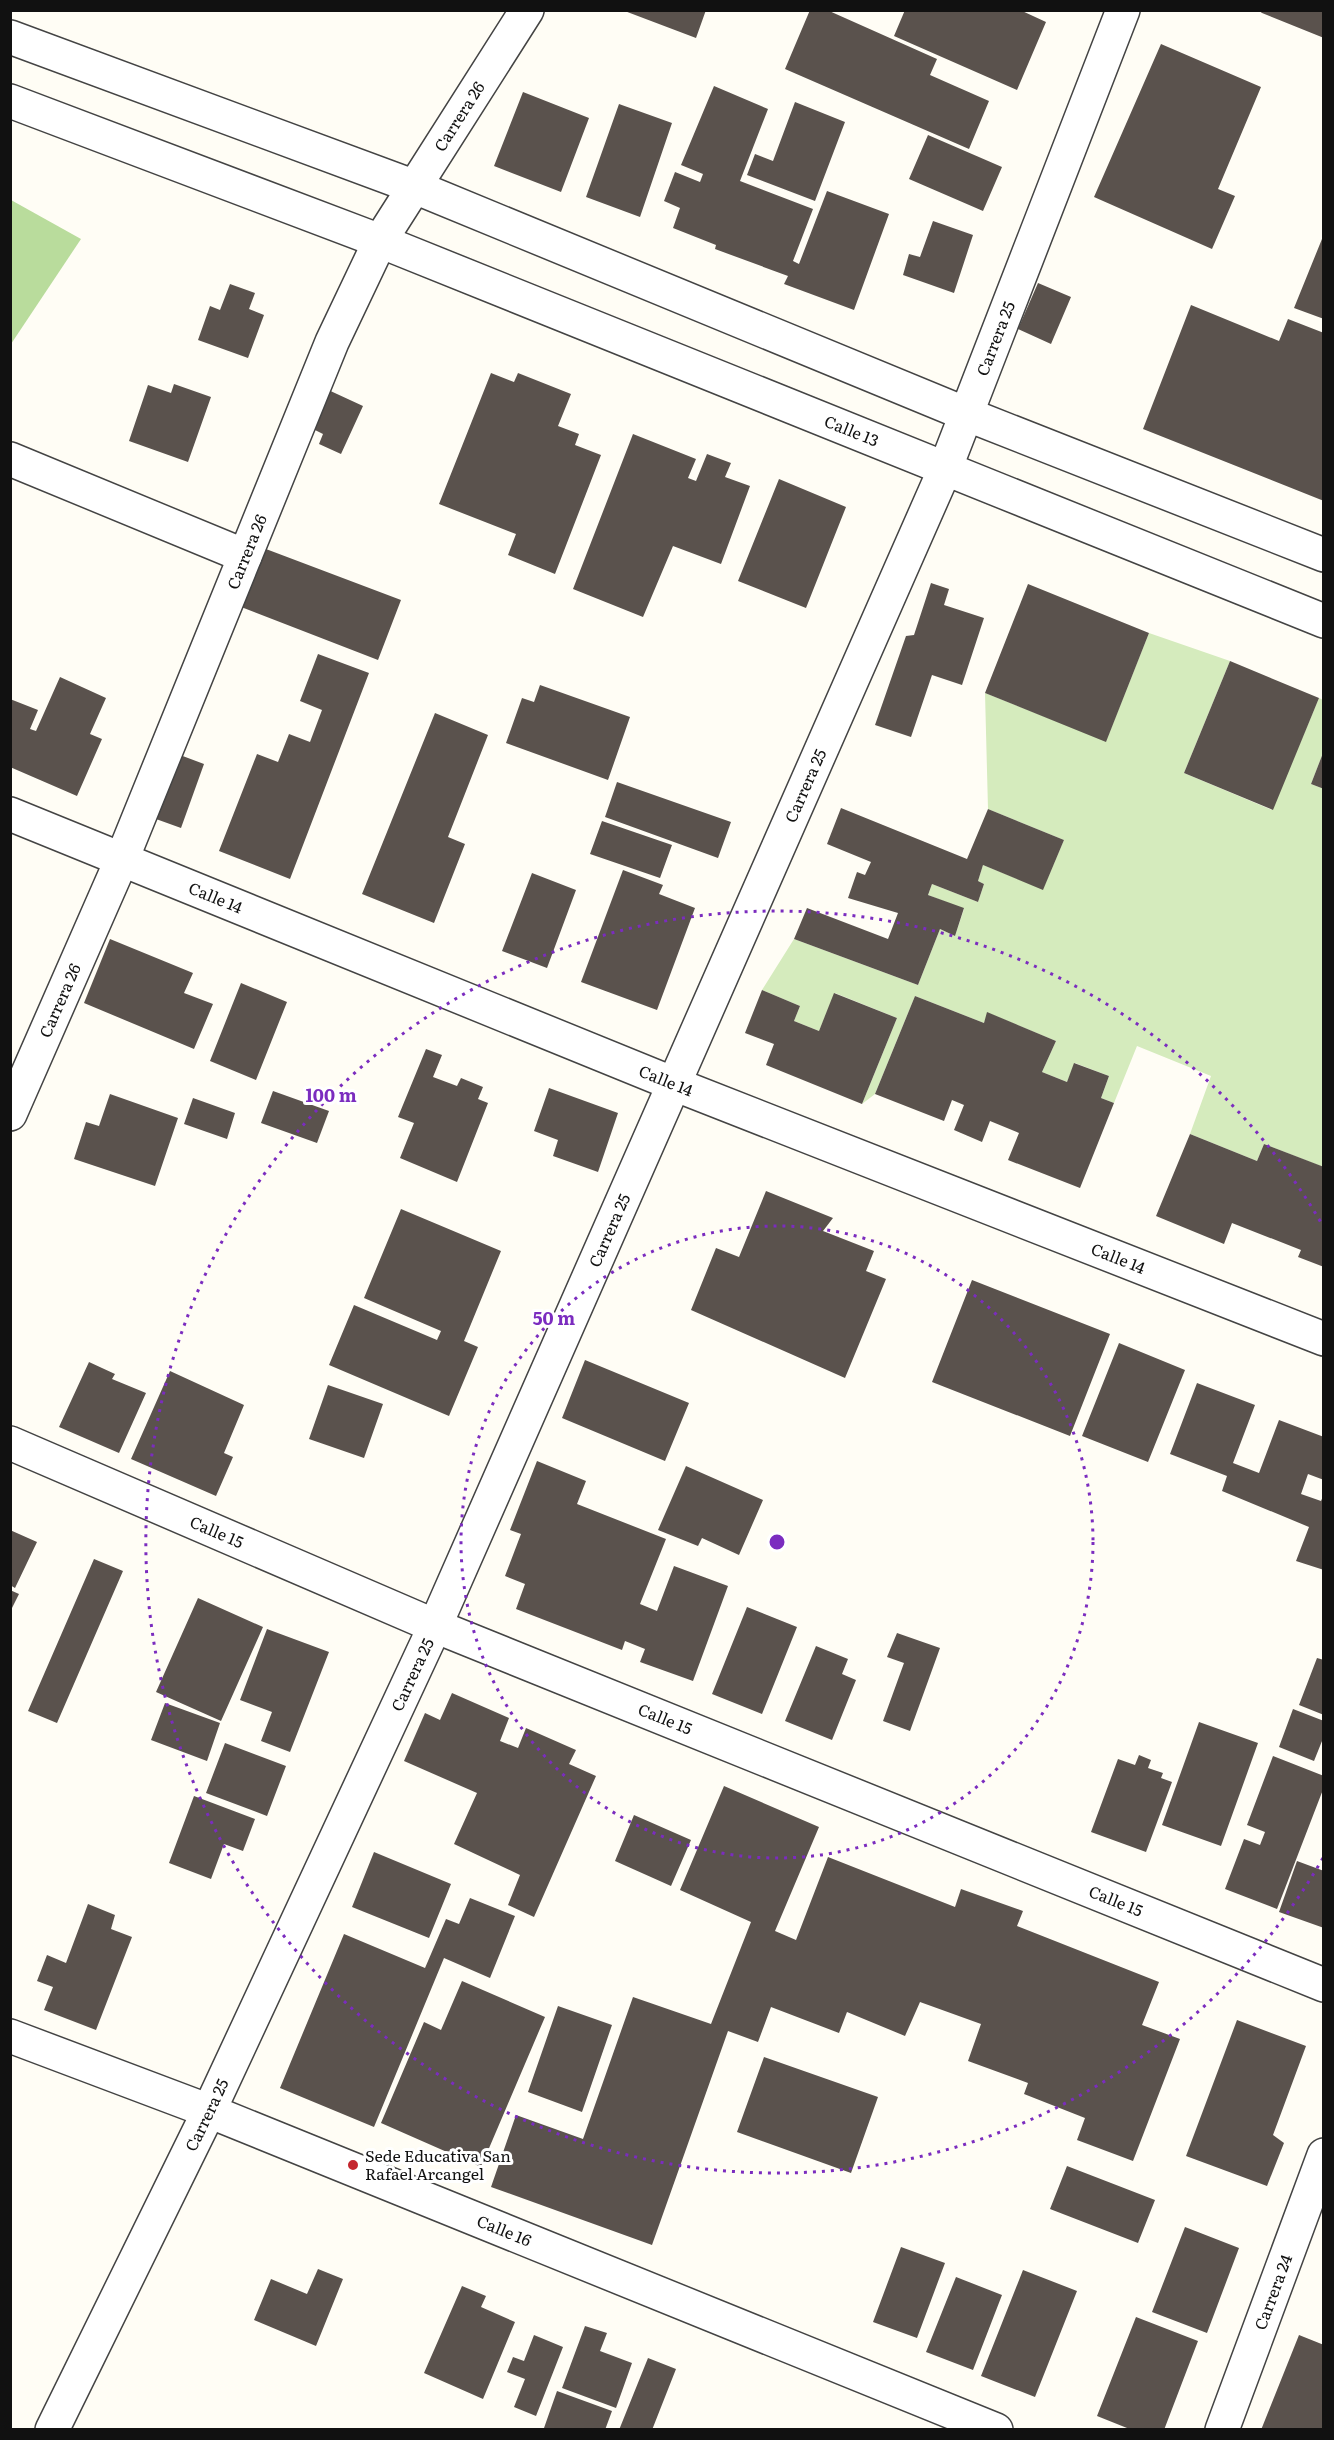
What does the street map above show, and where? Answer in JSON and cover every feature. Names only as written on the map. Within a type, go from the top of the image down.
[{"type":"street","name":"Carrera 26","points":[[10,1114],[122,859],[332,342],[380,241],[527,10]]},
{"type":"street","name":"Carrera 25","points":[[52,2430],[209,2111],[435,1626],[945,469],[1123,10]]},
{"type":"street","points":[[10,37],[415,187],[966,414],[1323,555]]},
{"type":"street","name":"Calle 13","points":[[10,101],[380,241],[1323,621]]},
{"type":"street","points":[[10,459],[244,556]]},
{"type":"street","name":"Calle 14","points":[[10,814],[674,1084],[1323,1339]]},
{"type":"street","name":"Calle 15","points":[[10,1443],[435,1626],[1323,1985]]},
{"type":"street","name":"Calle 16","points":[[10,2036],[209,2111],[996,2430]]},
{"type":"street","name":"Carrera 24","points":[[1222,2430],[1323,2155]]},
{"type":"green space","points":[[11,200],[81,239],[11,344]]},
{"type":"green space","points":[[1149,633],[1230,661],[1184,773],[1272,810],[1319,698],[1323,700],[1323,753],[1311,784],[1324,789],[1323,1167],[1264,1144],[1257,1161],[1190,1134],[1211,1076],[1137,1046],[1114,1103],[1101,1098],[1109,1076],[1075,1063],[1067,1082],[1042,1072],[1056,1041],[988,1013],[984,1023],[915,996],[875,1094],[862,1104],[897,1018],[835,993],[819,1031],[794,1021],[800,1006],[762,990],[794,939],[918,985],[940,929],[955,936],[964,909],[928,895],[932,884],[978,902],[984,884],[978,881],[983,865],[1043,889],[1064,840],[988,809],[985,693],[1106,741]]},
{"type":"building","points":[[622,10],[706,10],[696,38]]},
{"type":"building","points":[[810,10],[827,10],[937,59],[930,75],[989,101],[969,149],[785,69]]},
{"type":"building","points":[[905,10],[1020,10],[1046,22],[1017,90],[894,36]]},
{"type":"building","points":[[1258,10],[1324,10],[1324,38],[1262,13]]},
{"type":"building","points":[[1161,44],[1261,87],[1218,189],[1235,196],[1212,249],[1094,197]]},
{"type":"building","points":[[714,86],[768,109],[740,181],[813,209],[793,261],[799,264],[827,191],[889,214],[854,310],[784,284],[788,276],[715,249],[716,245],[673,228],[680,208],[664,201],[675,172],[700,182],[703,174],[681,165]]},
{"type":"building","points":[[523,92],[589,118],[561,192],[494,166]]},
{"type":"building","points":[[795,102],[845,122],[815,201],[747,175],[755,154],[773,161]]},
{"type":"building","points":[[619,104],[672,123],[640,217],[586,197]]},
{"type":"building","points":[[928,135],[1002,167],[983,211],[909,179]]},
{"type":"building","points":[[933,221],[973,235],[954,293],[903,275],[909,254],[920,257]]},
{"type":"building","points":[[1324,234],[1324,319],[1294,308]]},
{"type":"building","points":[[1038,283],[1071,297],[1051,344],[1018,329]]},
{"type":"building","points":[[230,284],[255,293],[249,309],[264,315],[248,358],[198,340],[210,306],[220,310]]},
{"type":"building","points":[[1191,305],[1279,341],[1288,319],[1324,333],[1324,501],[1143,429]]},
{"type":"building","points":[[491,373],[514,382],[518,373],[571,394],[558,426],[579,434],[575,445],[601,455],[555,574],[508,555],[516,534],[439,504]]},
{"type":"building","points":[[174,384],[211,397],[188,462],[129,441],[148,385],[171,393]]},
{"type":"building","points":[[324,388],[363,406],[341,454],[319,444],[323,434],[307,426]]},
{"type":"building","points":[[633,434],[696,459],[688,478],[696,481],[707,454],[731,463],[725,477],[750,486],[721,564],[673,546],[643,617],[573,589]]},
{"type":"building","points":[[779,479],[846,507],[806,608],[738,581]]},
{"type":"building","points":[[258,546],[401,600],[378,660],[236,605]]},
{"type":"building","points":[[931,583],[949,589],[944,605],[984,618],[962,685],[932,675],[911,737],[875,725],[906,636],[914,635]]},
{"type":"building","points":[[1028,584],[1149,633],[1106,742],[985,693]]},
{"type":"building","points":[[318,654],[369,673],[290,879],[219,851],[257,754],[278,762],[289,734],[310,742],[322,710],[300,701]]},
{"type":"building","points":[[1230,661],[1319,698],[1273,810],[1184,773]]},
{"type":"building","points":[[60,677],[106,698],[90,734],[102,739],[77,796],[10,767],[10,699],[38,710],[30,729],[36,731]]},
{"type":"building","points":[[540,685],[630,717],[608,780],[506,743],[522,698],[534,702]]},
{"type":"building","points":[[435,713],[488,735],[448,837],[465,844],[434,923],[362,894]]},
{"type":"building","points":[[1324,753],[1324,789],[1311,784]]},
{"type":"building","points":[[180,755],[204,764],[181,828],[156,819]]},
{"type":"building","points":[[617,782],[731,822],[718,858],[605,817]]},
{"type":"building","points":[[841,808],[967,859],[988,809],[1064,840],[1043,890],[983,865],[978,881],[984,884],[978,902],[932,884],[928,895],[964,908],[955,936],[940,929],[918,985],[794,939],[807,908],[888,939],[898,913],[848,898],[857,872],[865,875],[871,862],[827,844]]},
{"type":"building","points":[[602,821],[672,845],[660,878],[590,854]]},
{"type":"building","points":[[623,870],[663,885],[659,894],[695,908],[657,1010],[581,982]]},
{"type":"building","points":[[532,873],[576,890],[547,968],[502,951]]},
{"type":"building","points":[[110,939],[193,973],[184,993],[213,1004],[194,1049],[84,1003]]},
{"type":"building","points":[[241,983],[287,1002],[256,1080],[210,1061]]},
{"type":"building","points":[[762,990],[800,1006],[794,1021],[819,1031],[834,993],[897,1018],[862,1104],[766,1065],[774,1044],[745,1033]]},
{"type":"building","points":[[915,996],[984,1023],[987,1012],[1056,1041],[1042,1072],[1067,1082],[1074,1063],[1109,1076],[1101,1098],[1114,1103],[1080,1188],[1008,1160],[1019,1133],[990,1121],[982,1142],[954,1130],[964,1105],[952,1100],[944,1121],[875,1094]]},
{"type":"building","points":[[426,1049],[442,1055],[433,1077],[457,1086],[461,1078],[483,1087],[478,1099],[488,1103],[457,1182],[400,1158],[414,1123],[398,1117]]},
{"type":"building","points":[[549,1088],[618,1113],[598,1172],[553,1156],[558,1140],[534,1131]]},
{"type":"building","points":[[273,1091],[329,1111],[317,1143],[261,1123]]},
{"type":"building","points":[[110,1094],[178,1118],[155,1186],[74,1159],[86,1122],[99,1126]]},
{"type":"building","points":[[193,1098],[235,1113],[227,1139],[184,1124]]},
{"type":"building","points":[[1190,1134],[1257,1161],[1264,1144],[1324,1167],[1324,1267],[1298,1257],[1301,1250],[1232,1223],[1224,1244],[1156,1216]]},
{"type":"building","points":[[766,1191],[833,1218],[823,1231],[874,1251],[866,1271],[886,1279],[845,1378],[691,1310],[716,1248],[739,1257]]},
{"type":"building","points":[[401,1209],[501,1251],[464,1341],[478,1347],[449,1416],[329,1365],[354,1305],[437,1340],[441,1331],[364,1298]]},
{"type":"building","points":[[972,1280],[1110,1334],[1070,1436],[932,1382]]},
{"type":"building","points":[[1119,1343],[1185,1370],[1148,1462],[1082,1436]]},
{"type":"building","points":[[585,1360],[689,1403],[665,1461],[562,1418]]},
{"type":"building","points":[[89,1362],[115,1374],[112,1379],[146,1393],[119,1453],[59,1427]]},
{"type":"building","points":[[170,1371],[244,1405],[224,1453],[233,1457],[216,1496],[131,1459]]},
{"type":"building","points":[[1197,1383],[1255,1405],[1233,1463],[1259,1473],[1279,1420],[1324,1437],[1324,1480],[1308,1474],[1301,1494],[1321,1501],[1324,1494],[1324,1570],[1296,1561],[1309,1527],[1222,1491],[1227,1476],[1170,1454]]},
{"type":"building","points":[[328,1385],[383,1404],[364,1458],[309,1439]]},
{"type":"building","points":[[537,1461],[586,1481],[577,1504],[666,1539],[640,1604],[657,1611],[674,1566],[728,1586],[693,1681],[640,1662],[645,1649],[625,1641],[622,1650],[516,1609],[525,1584],[505,1576],[521,1534],[510,1530]]},
{"type":"building","points":[[686,1466],[763,1500],[739,1555],[702,1538],[698,1546],[658,1530]]},
{"type":"building","points":[[10,1530],[37,1542],[15,1588],[10,1585]]},
{"type":"building","points":[[94,1559],[123,1571],[57,1723],[28,1711]]},
{"type":"building","points":[[10,1590],[19,1594],[10,1612]]},
{"type":"building","points":[[198,1598],[263,1627],[221,1721],[156,1692]]},
{"type":"building","points":[[747,1607],[797,1627],[762,1714],[712,1694]]},
{"type":"building","points":[[267,1629],[329,1652],[290,1752],[261,1741],[272,1712],[240,1700]]},
{"type":"building","points":[[897,1633],[940,1648],[910,1731],[883,1721],[904,1663],[887,1657]]},
{"type":"building","points":[[816,1646],[848,1659],[842,1674],[856,1680],[832,1740],[785,1721]]},
{"type":"building","points":[[1317,1658],[1324,1660],[1324,1715],[1299,1705]]},
{"type":"building","points":[[452,1693],[509,1718],[500,1741],[518,1748],[526,1728],[576,1750],[569,1764],[596,1776],[534,1917],[508,1905],[520,1875],[454,1844],[477,1793],[404,1761],[425,1713],[440,1720]]},
{"type":"building","points":[[165,1703],[220,1723],[207,1761],[151,1740]]},
{"type":"building","points":[[1293,1709],[1324,1721],[1324,1736],[1314,1761],[1279,1747]]},
{"type":"building","points":[[1199,1722],[1258,1743],[1221,1846],[1162,1825]]},
{"type":"building","points":[[225,1743],[286,1766],[267,1816],[206,1793]]},
{"type":"building","points":[[1139,1755],[1151,1760],[1148,1768],[1163,1773],[1161,1778],[1172,1782],[1146,1852],[1091,1832],[1118,1759],[1135,1765]]},
{"type":"building","points":[[1273,1756],[1324,1776],[1324,1787],[1277,1909],[1225,1889],[1244,1839],[1260,1845],[1265,1832],[1247,1825]]},
{"type":"building","points":[[724,1786],[819,1827],[775,1931],[796,1940],[828,1857],[955,1907],[961,1889],[1023,1911],[1017,1926],[1159,1982],[1142,2025],[1180,2039],[1133,2161],[1077,2140],[1085,2118],[1024,2094],[1028,2083],[968,2061],[981,2024],[920,2002],[905,2036],[847,2012],[839,2033],[771,2007],[758,2042],[728,2031],[652,2245],[491,2187],[516,2115],[583,2139],[633,1997],[711,2024],[751,1922],[680,1890]]},
{"type":"building","points":[[194,1796],[255,1819],[243,1851],[224,1844],[211,1879],[169,1863]]},
{"type":"building","points":[[634,1815],[691,1840],[671,1886],[615,1861]]},
{"type":"building","points":[[374,1852],[451,1884],[429,1938],[352,1907]]},
{"type":"building","points":[[1297,1861],[1324,1871],[1324,1928],[1279,1912]]},
{"type":"building","points":[[470,1898],[515,1916],[490,1978],[444,1958],[374,2127],[280,2088],[344,1934],[425,1968],[446,1919],[459,1924]]},
{"type":"building","points":[[88,1904],[115,1915],[111,1929],[132,1937],[96,2030],[44,2010],[53,1987],[37,1981],[47,1955],[66,1963]]},
{"type":"building","points":[[462,1981],[545,2017],[481,2167],[381,2123],[424,2022],[441,2030]]},
{"type":"building","points":[[558,2006],[612,2025],[582,2112],[528,2092]]},
{"type":"building","points":[[1237,2020],[1306,2046],[1273,2135],[1284,2143],[1267,2186],[1186,2156]]},
{"type":"building","points":[[764,2057],[878,2097],[851,2173],[737,2132]]},
{"type":"building","points":[[1067,2166],[1155,2200],[1138,2243],[1050,2209]]},
{"type":"building","points":[[1185,2227],[1239,2248],[1207,2333],[1152,2312]]},
{"type":"building","points":[[901,2247],[945,2263],[917,2338],[873,2322]]},
{"type":"building","points":[[318,2269],[343,2279],[316,2346],[254,2320],[271,2279],[307,2294]]},
{"type":"building","points":[[1023,2270],[1077,2291],[1035,2397],[981,2376]]},
{"type":"building","points":[[956,2277],[1002,2295],[973,2370],[926,2352]]},
{"type":"building","points":[[462,2286],[486,2296],[481,2307],[515,2322],[483,2399],[424,2373]]},
{"type":"building","points":[[1136,2317],[1198,2341],[1164,2430],[1132,2430],[1097,2416]]},
{"type":"building","points":[[585,2326],[607,2333],[600,2351],[632,2363],[616,2408],[562,2388]]},
{"type":"building","points":[[534,2335],[563,2347],[536,2416],[514,2407],[525,2379],[507,2372],[513,2357],[524,2361]]},
{"type":"building","points":[[1299,2335],[1324,2345],[1324,2430],[1261,2430]]},
{"type":"building","points":[[648,2358],[676,2369],[652,2430],[619,2430]]},
{"type":"building","points":[[557,2391],[612,2411],[605,2430],[544,2428]]},
{"type":"place","name":"Sede Educativa San Rafael Arcangel","points":[[353,2165]]}]
